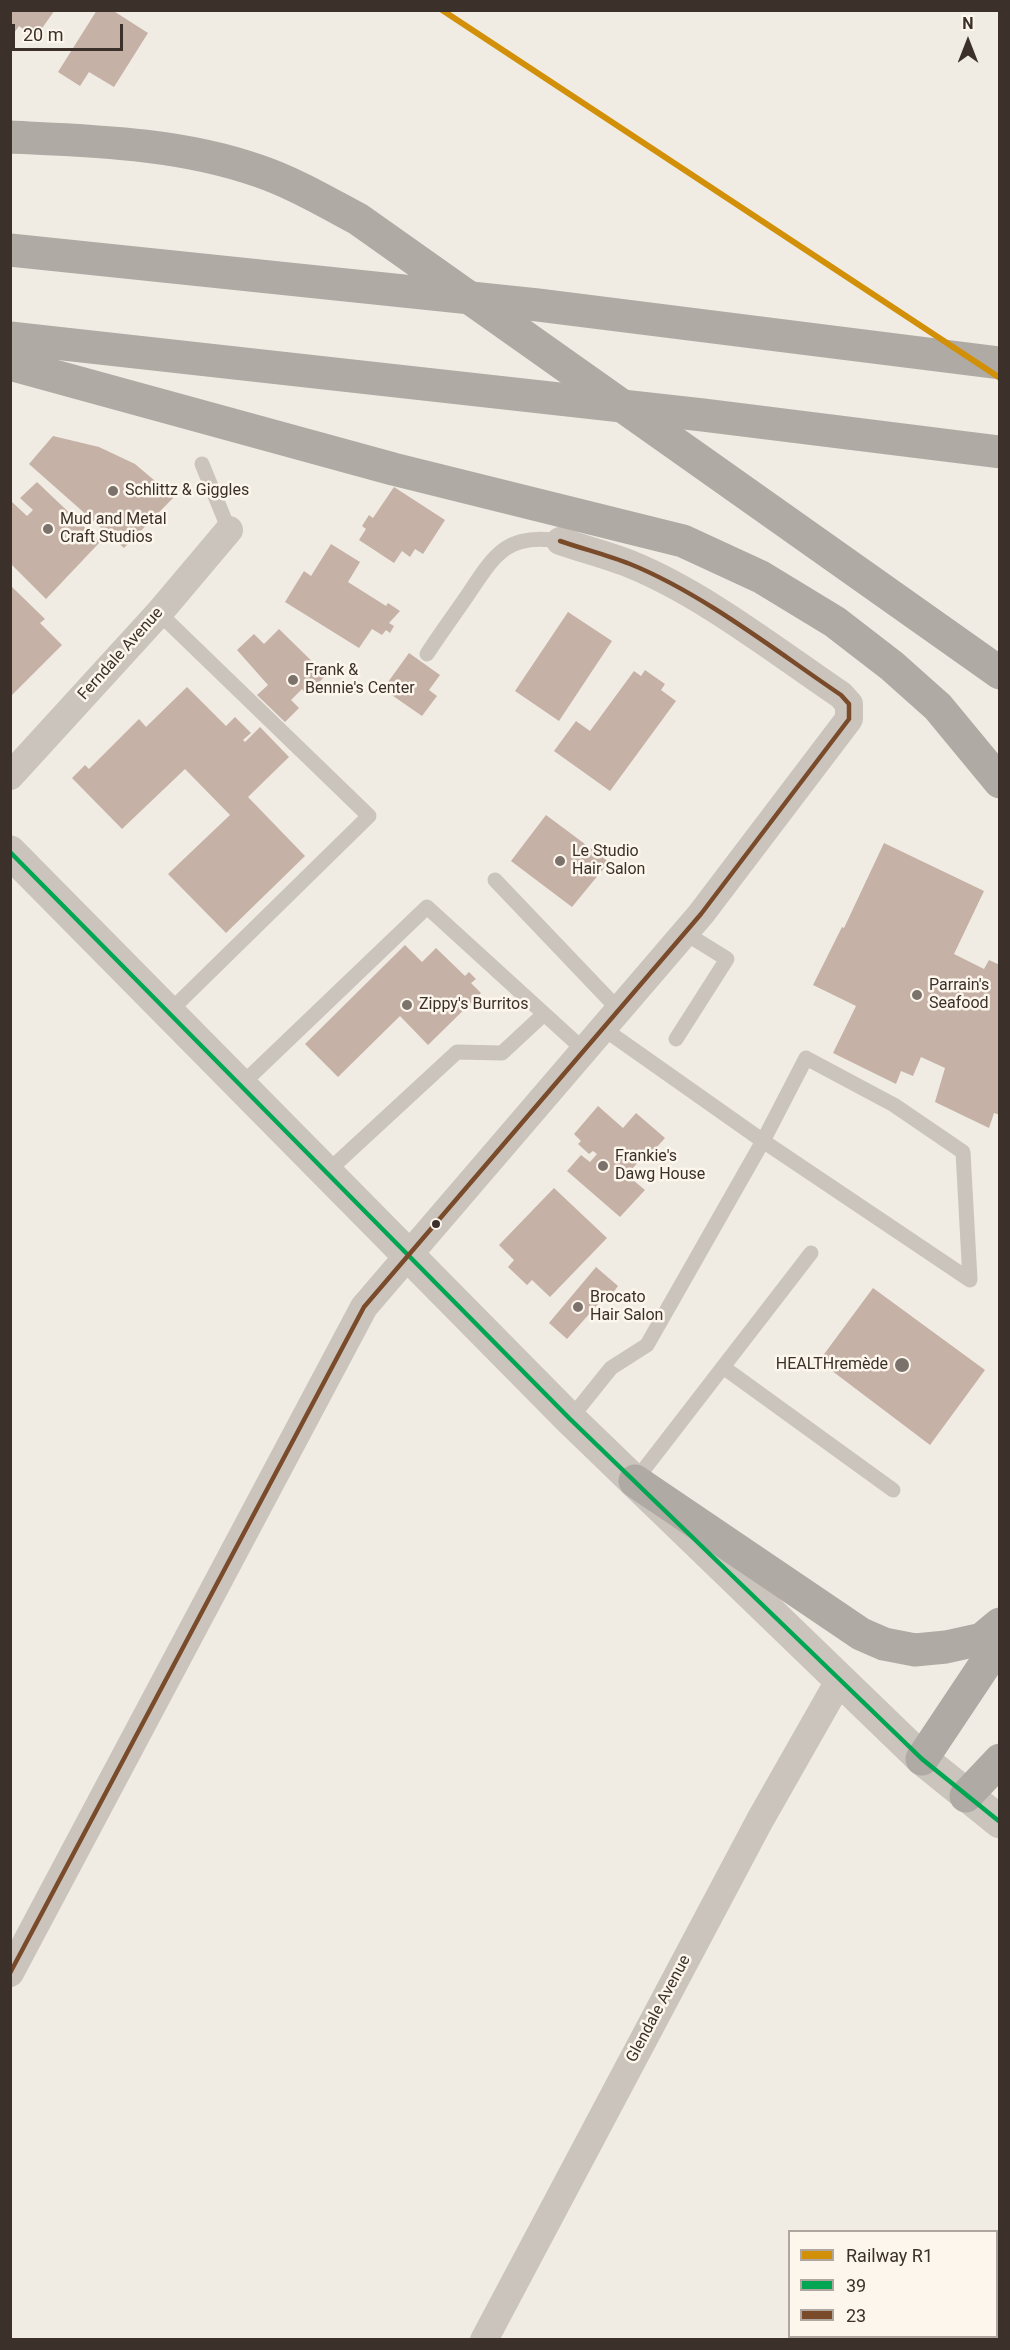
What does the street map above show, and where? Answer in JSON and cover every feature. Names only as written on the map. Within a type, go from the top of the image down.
[{"type":"highway","points":[[10,136],[141,145],[219,158],[261,171],[308,192],[358,219],[999,673]]},
{"type":"highway","points":[[10,250],[550,307],[999,363]]},
{"type":"highway","points":[[10,338],[715,416],[999,452]]},
{"type":"highway","points":[[10,364],[393,469],[683,541],[761,577],[835,622],[938,707],[999,782]]},
{"type":"highway","points":[[635,1482],[861,1634],[884,1644],[915,1650],[946,1647],[982,1639],[999,1624]]},
{"type":"highway","points":[[922,1759],[999,1642]]},
{"type":"highway","points":[[966,1796],[999,1761]]},
{"type":"street","name":"Ferndale Avenue","points":[[10,776],[159,613],[229,530]]},
{"type":"street","points":[[10,1973],[364,1307],[685,933],[849,719],[850,710],[846,699],[728,618],[629,563],[560,541]]},
{"type":"street","points":[[10,852],[570,1419],[922,1759],[999,1822]]},
{"type":"street","name":"Glendale Avenue","points":[[484,2340],[760,1821],[839,1681]]},
{"type":"lane","points":[[202,464],[229,530]]},
{"type":"lane","points":[[427,654],[496,554],[525,540],[542,538],[560,541]]},
{"type":"lane","points":[[159,613],[369,816],[169,1012]]},
{"type":"lane","points":[[495,880],[612,1020],[763,1141],[970,1280],[963,1152],[894,1105],[806,1058],[763,1141],[647,1345],[611,1368],[570,1419]]},
{"type":"lane","points":[[240,1086],[427,907],[585,1051]]},
{"type":"lane","points":[[676,1039],[727,959],[685,933]]},
{"type":"lane","points":[[327,1172],[457,1052],[502,1053],[544,1014]]},
{"type":"lane","points":[[635,1482],[811,1253]]},
{"type":"lane","points":[[723,1367],[893,1490]]},
{"type":"building","points":[[10,10],[55,10],[35,38],[19,26],[14,33],[10,30]]},
{"type":"building","points":[[97,10],[112,10],[148,33],[114,87],[89,72],[80,86],[58,72]]},
{"type":"building","name":"Schlittz & Giggles","points":[[53,436],[99,447],[135,464],[174,497],[124,548],[29,464]]},
{"type":"building","name":"Mud and Metal Craft Studios","points":[[37,482],[100,542],[46,599],[10,563],[10,503],[12,502],[27,516],[33,510],[20,498]]},
{"type":"building","points":[[394,487],[445,520],[423,554],[415,549],[410,557],[402,551],[394,563],[359,540],[366,529],[362,526],[369,515],[373,518]]},
{"type":"building","points":[[331,544],[360,562],[348,582],[386,606],[388,603],[400,611],[389,623],[394,626],[390,633],[386,630],[382,635],[372,629],[359,648],[285,602],[304,571],[311,576]]},
{"type":"building","points":[[10,585],[45,619],[40,623],[62,645],[10,697]]},
{"type":"building","points":[[568,612],[612,641],[559,721],[515,691]]},
{"type":"building","name":"Frank & Bennie's Center","points":[[279,629],[326,675],[307,695],[302,689],[291,700],[299,708],[285,722],[257,695],[268,685],[237,650],[254,634],[264,644]]},
{"type":"building","points":[[409,653],[440,675],[429,690],[437,696],[422,716],[383,689]]},
{"type":"building","points":[[645,670],[665,684],[661,690],[676,701],[610,791],[554,751],[576,721],[590,731],[634,671],[641,676]]},
{"type":"building","points":[[187,687],[226,726],[235,717],[251,733],[243,740],[245,742],[260,727],[289,757],[248,797],[305,856],[226,933],[168,874],[230,815],[185,769],[122,829],[72,778],[85,765],[89,769],[139,719],[146,727]]},
{"type":"building","name":"Le Studio Hair Salon","points":[[546,815],[609,862],[572,907],[511,861]]},
{"type":"building","name":"Parrain's Seafood","points":[[884,843],[984,891],[954,954],[984,969],[989,960],[1000,965],[1000,1115],[994,1113],[989,1128],[935,1102],[945,1068],[921,1057],[913,1076],[901,1071],[896,1084],[833,1053],[856,1006],[813,985],[842,927],[844,928]]},
{"type":"building","name":"Zippy's Burritos","points":[[405,945],[422,962],[436,948],[465,976],[469,972],[476,979],[471,983],[481,993],[428,1045],[400,1016],[338,1077],[305,1044]]},
{"type":"building","name":"Frankie's Dawg House","points":[[598,1106],[623,1128],[636,1113],[665,1138],[648,1157],[645,1154],[627,1175],[645,1190],[620,1217],[567,1171],[581,1155],[590,1162],[597,1154],[593,1151],[589,1154],[578,1144],[581,1141],[574,1134]]},
{"type":"building","points":[[554,1188],[607,1238],[550,1297],[532,1280],[527,1285],[508,1267],[514,1260],[499,1245]]},
{"type":"building","name":"Brocato Hair Salon","points":[[596,1267],[618,1286],[609,1298],[606,1295],[567,1339],[549,1323]]},
{"type":"building","name":"HEALTHremède","points":[[873,1288],[985,1370],[930,1445],[819,1361]]},
{"type":"rail line","name":"R1","points":[[442,10],[1000,378]]},
{"type":"transit line","name":"23","points":[[10,1973],[364,1307],[701,914],[849,719],[849,704],[841,695],[711,607],[657,576],[630,564],[560,541]]},
{"type":"transit line","name":"39","points":[[10,852],[570,1419],[922,1759],[1000,1822]]},
{"type":"place","name":"Schlittz & Giggles","points":[[113,491]]},
{"type":"place","name":"Mud and Metal Craft Studios","points":[[48,529]]},
{"type":"place","name":"Frank & Bennie's Center","points":[[293,680]]},
{"type":"place","name":"Le Studio Hair Salon","points":[[560,861]]},
{"type":"place","name":"Parrain's Seafood","points":[[917,995]]},
{"type":"place","name":"Zippy's Burritos","points":[[407,1005]]},
{"type":"place","name":"Frankie's Dawg House","points":[[603,1166]]},
{"type":"place","name":"Brocato Hair Salon","points":[[578,1307]]},
{"type":"place","name":"HEALTHremède","points":[[902,1365]]}]
